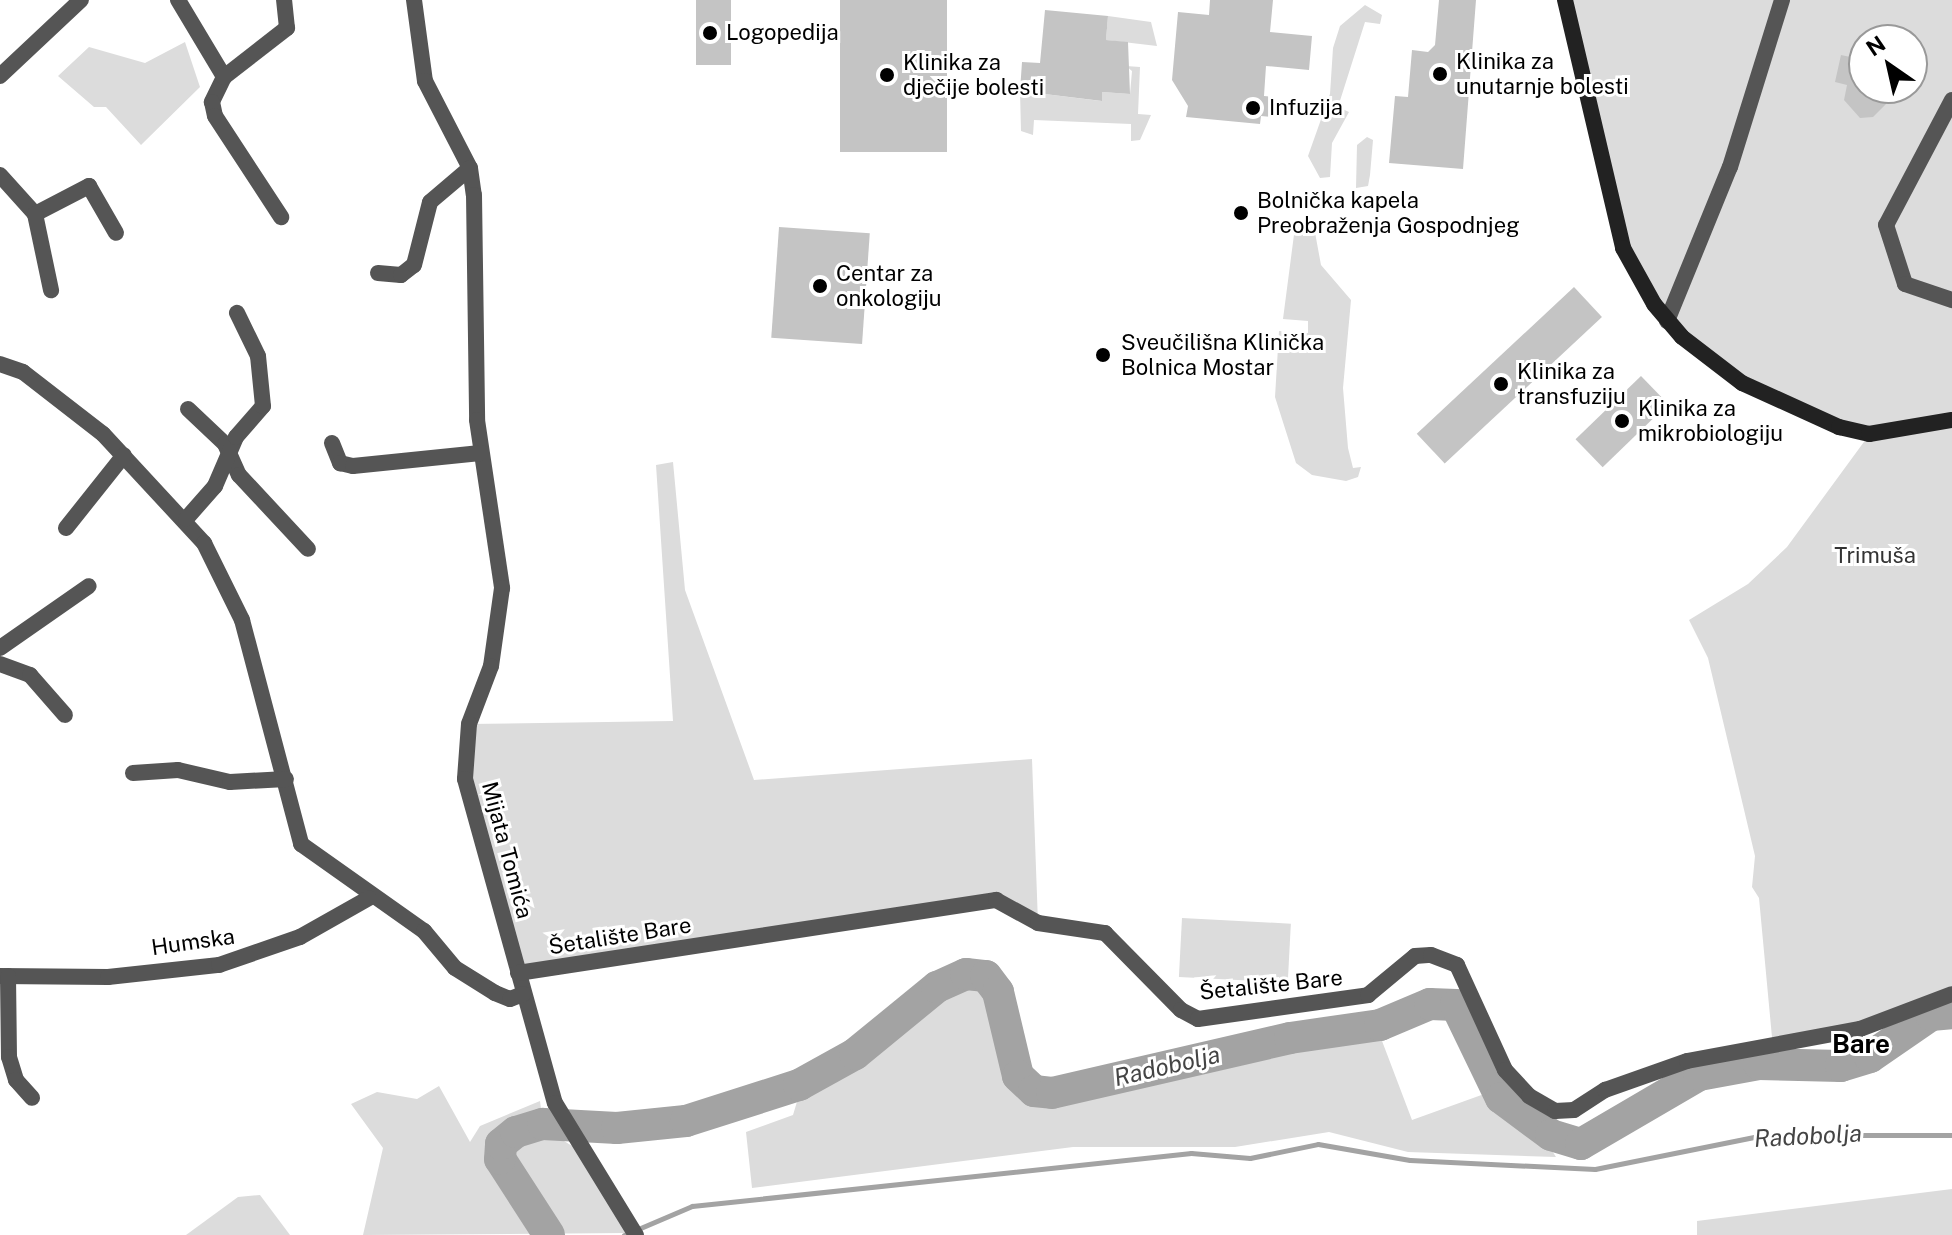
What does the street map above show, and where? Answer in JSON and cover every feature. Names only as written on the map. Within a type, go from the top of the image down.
[{"type":"street","points":[[1,74],[81,0]]},
{"type":"street","points":[[178,0],[224,77]]},
{"type":"street","points":[[281,217],[215,116],[212,102],[224,77],[287,28],[284,0]]},
{"type":"street","name":"Mijata Tomića","points":[[414,0],[425,81],[470,168],[477,220],[480,453],[498,546],[501,615],[469,724],[465,779],[555,1103],[582,1152],[633,1231]]},
{"type":"street","points":[[1565,0],[1623,248],[1667,321],[1717,368],[1839,427],[1869,434],[1952,420]]},
{"type":"street","points":[[1667,321],[1730,167],[1782,0]]},
{"type":"street","points":[[1952,100],[1886,225],[1905,284],[1952,300]]},
{"type":"street","points":[[378,273],[401,275],[414,265],[430,202],[470,168]]},
{"type":"street","points":[[0,175],[35,214],[51,290]]},
{"type":"street","points":[[35,214],[89,186],[116,233]]},
{"type":"street","points":[[186,519],[215,486],[266,391],[237,313]]},
{"type":"street","points":[[0,364],[23,372],[103,434],[186,519],[242,620],[301,844],[369,898],[424,931],[463,973],[510,999],[523,994]]},
{"type":"street","points":[[188,409],[230,456],[239,475],[308,549]]},
{"type":"street","points":[[332,443],[340,463],[353,466],[480,453]]},
{"type":"street","points":[[66,528],[124,455]]},
{"type":"street","points":[[0,648],[89,586]]},
{"type":"street","points":[[0,664],[30,675],[65,715]]},
{"type":"street","points":[[133,773],[178,770],[230,782],[286,779]]},
{"type":"street","name":"Humska","points":[[32,1098],[16,1080],[9,1057],[4,976],[108,977],[219,965],[300,937],[369,898]]},
{"type":"street","name":"Šetalište Bare","points":[[518,973],[996,900],[1038,923],[1105,933],[1181,1010],[1198,1019],[1368,995],[1415,956],[1431,955],[1457,965],[1505,1070],[1529,1096],[1555,1111],[1574,1110],[1605,1090],[1687,1061],[1860,1029],[1952,994]]},
{"type":"green space","name":"Trimuša","points":[[1565,0],[1952,0],[1952,994],[1901,1014],[1773,1048],[1759,898],[1752,887],[1755,856],[1708,658],[1689,620],[1748,584],[1787,547],[1869,435],[1717,368],[1636,273]]},
{"type":"green space","points":[[1365,5],[1382,15],[1380,24],[1365,22],[1338,107],[1349,112],[1332,143],[1330,177],[1320,178],[1308,156],[1330,94],[1333,48],[1340,26]]},
{"type":"green space","points":[[1108,16],[1151,22],[1157,46],[1106,40]]},
{"type":"green space","points":[[185,42],[200,87],[141,145],[106,107],[94,107],[58,76],[89,47],[145,63]]},
{"type":"green space","points":[[1126,66],[1140,67],[1138,114],[1151,115],[1140,140],[1131,141],[1131,124],[1034,120],[1033,135],[1021,131],[1020,91],[1101,101],[1102,92],[1130,94],[1132,71]]},
{"type":"green space","points":[[1367,137],[1373,140],[1368,186],[1356,188],[1357,145]]},
{"type":"green space","points":[[1295,227],[1314,227],[1321,265],[1351,300],[1343,388],[1348,448],[1353,468],[1361,467],[1358,477],[1346,481],[1312,475],[1296,463],[1275,397],[1279,331],[1308,333],[1308,321],[1283,319]]},
{"type":"green space","points":[[673,462],[685,590],[754,780],[1032,759],[1038,923],[1005,904],[518,973],[465,779],[468,724],[673,721],[656,465]]},
{"type":"green space","points":[[1182,918],[1291,924],[1288,983],[1179,977]]},
{"type":"green space","points":[[965,983],[980,985],[989,997],[1007,1077],[1026,1097],[1060,1098],[1379,1033],[1412,1120],[1487,1093],[1544,1138],[1556,1157],[1408,1152],[1329,1132],[1235,1147],[1073,1147],[752,1188],[746,1132],[793,1115],[799,1095]]},
{"type":"green space","points":[[439,1086],[470,1142],[480,1126],[540,1101],[543,1124],[559,1125],[564,1141],[582,1152],[628,1233],[363,1235],[383,1148],[351,1104],[377,1092],[417,1099]]},
{"type":"green space","points":[[1952,1189],[1952,1235],[1697,1235],[1697,1221]]},
{"type":"green space","points":[[260,1195],[290,1235],[186,1235],[238,1197]]},
{"type":"building","name":"Logopedija","points":[[696,0],[731,0],[731,65],[696,65]]},
{"type":"building","name":"Klinika za dječije bolesti","points":[[840,0],[947,0],[947,152],[840,152]]},
{"type":"building","points":[[1210,0],[1273,0],[1270,32],[1312,36],[1309,70],[1266,66],[1264,96],[1274,97],[1273,117],[1261,116],[1260,124],[1186,117],[1188,106],[1172,80],[1178,12],[1209,15]]},
{"type":"building","name":"Klinika za unutarnje bolesti","points":[[1439,0],[1476,0],[1463,169],[1389,163],[1395,96],[1408,97],[1412,50],[1428,52],[1435,45]]},
{"type":"building","points":[[1045,10],[1108,16],[1106,40],[1128,42],[1130,94],[1102,92],[1102,101],[1020,91],[1022,62],[1040,63]]},
{"type":"building","points":[[1841,55],[1848,57],[1848,104],[1886,104],[1873,117],[1860,118],[1844,100],[1847,85],[1835,82]]},
{"type":"building","name":"Centar za onkologiju","points":[[779,227],[870,233],[862,344],[771,338]]},
{"type":"building","name":"Klinika za transfuziju","points":[[1574,287],[1602,317],[1445,464],[1417,434]]},
{"type":"building","name":"Klinika za mikrobiologiju","points":[[1641,376],[1668,404],[1603,467],[1576,439]]},
{"type":"waterway","name":"Radobolja","points":[[549,1235],[500,1159],[501,1144],[516,1132],[543,1124],[617,1128],[686,1121],[799,1085],[855,1054],[937,987],[966,974],[986,976],[998,992],[1018,1076],[1034,1091],[1052,1093],[1290,1038],[1380,1025],[1430,1004],[1456,1005],[1501,1098],[1551,1135],[1581,1144],[1699,1075],[1759,1064],[1841,1066],[1870,1057],[1931,1015],[1952,1013]]},
{"type":"waterway","name":"Radobolja","points":[[624,1235],[692,1206],[1191,1153],[1250,1158],[1318,1144],[1410,1160],[1595,1169],[1763,1135],[1952,1135]]},
{"type":"place","name":"Logopedija","points":[[710,33]]},
{"type":"place","name":"Klinika za unutarnje bolesti","points":[[1440,74]]},
{"type":"place","name":"Klinika za dječije bolesti","points":[[887,75]]},
{"type":"place","name":"Infuzija","points":[[1253,108]]},
{"type":"place","name":"Bolnička kapela Preobraženja Gospodnjeg","points":[[1241,213]]},
{"type":"place","name":"Centar za onkologiju","points":[[820,286]]},
{"type":"place","name":"Sveučilišna Klinička Bolnica Mostar","points":[[1103,355]]},
{"type":"place","name":"Klinika za transfuziju","points":[[1501,384]]},
{"type":"place","name":"Klinika za mikrobiologiju","points":[[1622,421]]},
{"type":"district","name":"Bare","points":[[1861,1044]]}]
